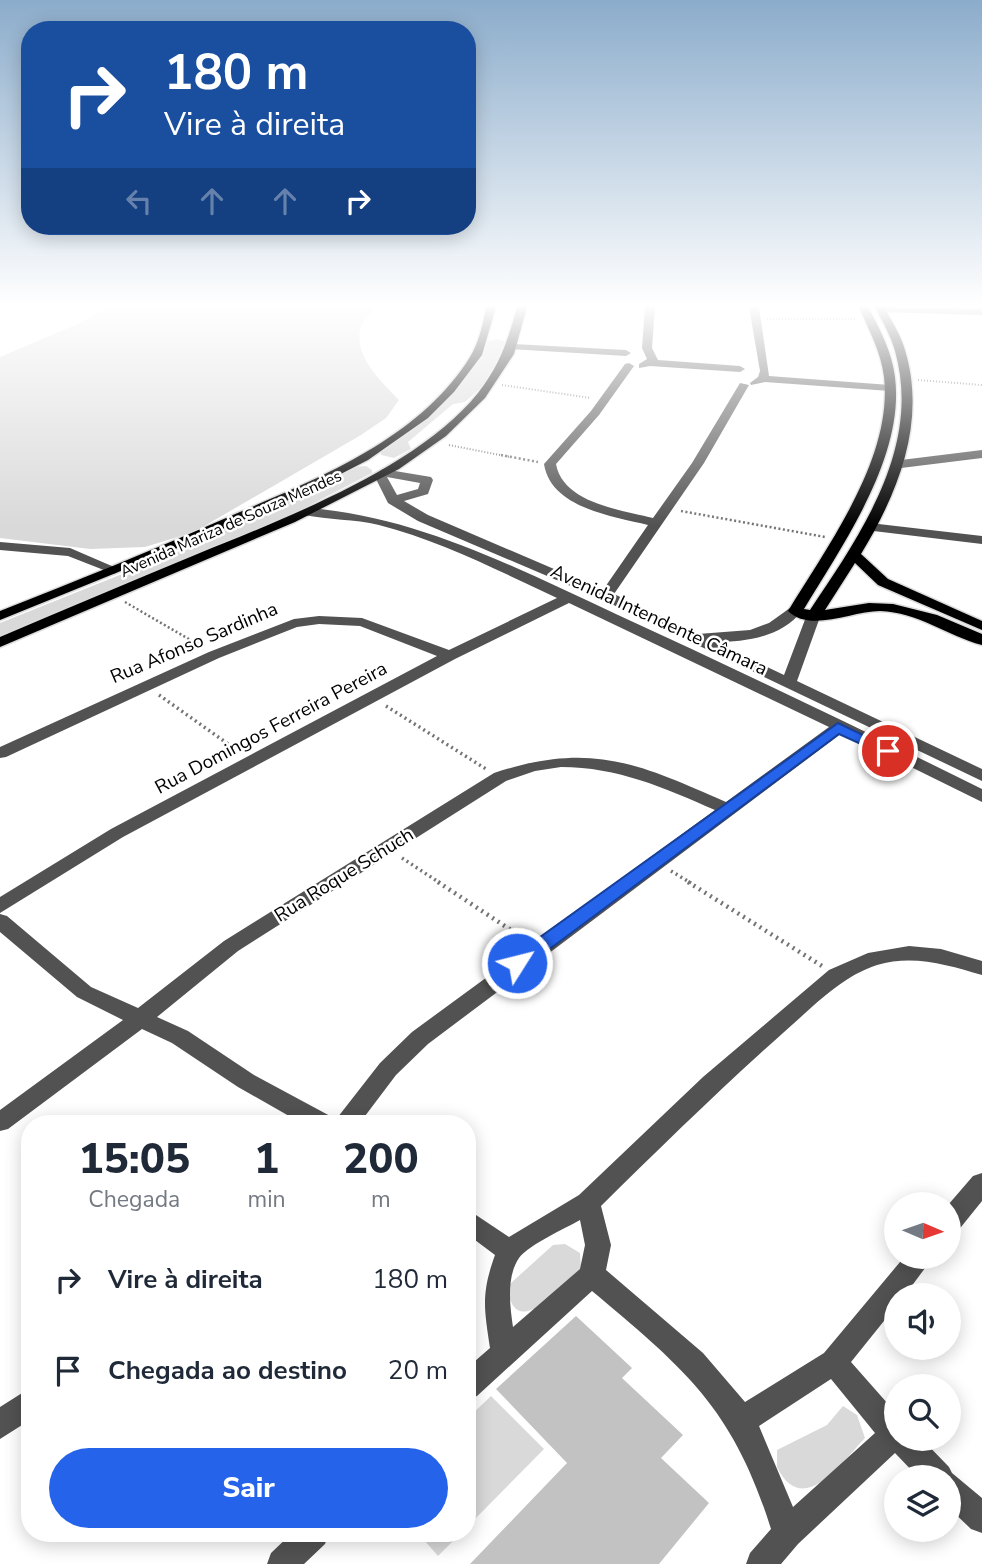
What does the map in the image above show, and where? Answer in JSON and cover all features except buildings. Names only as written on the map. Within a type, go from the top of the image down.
[{"type":"main road","name":"Avenida Mariza de Souza Mendes","points":[[0,616],[272,503],[370,453],[421,416],[456,380]]},
{"type":"main road","name":"Avenida Mariza de Souza Mendes","points":[[0,642],[309,512],[381,474],[431,442],[494,380]]},
{"type":"main road","points":[[889,380],[890,388],[882,444],[867,486],[840,539],[795,611],[813,617],[848,609],[881,607],[982,626]]},
{"type":"main road","points":[[813,617],[854,555],[901,464],[909,403],[907,380]]},
{"type":"main road","points":[[370,453],[399,463]]},
{"type":"main road","points":[[867,486],[888,491]]},
{"type":"main road","points":[[854,555],[883,582],[982,640]]},
{"type":"street","points":[[615,380],[604,400],[550,464],[552,480],[564,491],[592,504],[656,523]]},
{"type":"street","points":[[743,380],[744,384]]},
{"type":"street","points":[[606,596],[668,508],[744,384],[760,380]]},
{"type":"street","points":[[778,380],[890,388]]},
{"type":"street","points":[[901,464],[982,454]]},
{"type":"street","points":[[381,474],[427,480],[424,491],[393,500],[381,474]]},
{"type":"street","name":"Avenida Intendente Câmara","points":[[393,500],[423,518],[661,621],[982,776]]},
{"type":"street","name":"Avenida Intendente Câmara","points":[[309,512],[344,513],[377,520],[499,566],[982,796]]},
{"type":"street","points":[[870,527],[982,540]]},
{"type":"street","points":[[0,546],[69,552],[114,570]]},
{"type":"street","points":[[499,566],[515,557]]},
{"type":"street","name":"Rua Domingos Ferreira Pereira","points":[[0,906],[91,847],[450,656],[568,598]]},
{"type":"street","points":[[695,638],[747,636],[765,632],[795,611]]},
{"type":"street","points":[[788,684],[813,617]]},
{"type":"street","name":"Rua Afonso Sardinha","points":[[0,753],[214,654],[287,625],[337,620],[381,626],[450,656]]},
{"type":"street","points":[[642,632],[661,621]]},
{"type":"street","points":[[352,1115],[388,1069],[420,1038],[838,727]]},
{"type":"street","name":"Rua Roque Schuch","points":[[0,1122],[85,1062],[231,946],[500,777],[549,761],[610,762],[628,766],[727,809]]},
{"type":"street","points":[[939,774],[953,762]]},
{"type":"street","points":[[0,921],[69,981],[101,1000],[180,1037],[275,1099],[306,1115]]},
{"type":"street","points":[[504,1351],[498,1322],[498,1284],[509,1251],[544,1227],[588,1203],[710,1083],[836,975],[875,958],[909,953],[950,958],[982,968]]},
{"type":"street","points":[[961,1208],[982,1183]]},
{"type":"street","points":[[476,1377],[504,1351],[552,1314],[592,1275],[598,1245],[588,1203]]},
{"type":"street","points":[[476,1227],[509,1251]]},
{"type":"street","points":[[741,1421],[834,1362],[911,1269]]},
{"type":"street","points":[[592,1275],[690,1361],[741,1421],[767,1474],[787,1533]]},
{"type":"street","points":[[834,1362],[884,1420]]},
{"type":"street","points":[[0,1425],[21,1409]]},
{"type":"street","points":[[761,1564],[787,1533],[884,1445]]},
{"type":"street","points":[[913,1451],[928,1465]]},
{"type":"street","points":[[961,1498],[982,1518]]},
{"type":"street","points":[[282,1564],[305,1542]]},
{"type":"path","points":[[907,380],[982,385]]},
{"type":"path","points":[[492,384],[604,400]]},
{"type":"path","points":[[431,442],[550,464]]},
{"type":"path","points":[[668,508],[840,539]]},
{"type":"path","points":[[113,595],[214,654]]},
{"type":"path","points":[[146,686],[251,761]]},
{"type":"path","points":[[374,698],[500,777]]},
{"type":"path","points":[[388,849],[538,948]]},
{"type":"path","points":[[657,863],[836,975]]},
{"type":"shaded area","points":[[0,380],[381,380],[399,400],[386,418],[361,435],[194,532],[145,547],[90,549],[0,538]]},
{"type":"shaded area","points":[[462,380],[488,380],[465,402],[453,404],[408,442],[411,449],[394,458],[381,455],[381,451],[427,416]]},
{"type":"shaded area","points":[[366,466],[372,473],[281,520],[0,636],[0,623],[192,546],[355,467]]},
{"type":"shaded area","points":[[565,1244],[580,1253],[581,1270],[540,1306],[529,1311],[519,1311],[512,1303],[508,1287],[553,1245]]},
{"type":"shaded area","points":[[491,1396],[544,1449],[476,1518],[476,1410]]},
{"type":"shaded area","points":[[843,1406],[857,1415],[865,1438],[822,1481],[810,1487],[799,1488],[787,1482],[777,1467],[777,1450],[827,1425]]},
{"type":"shaded area","points":[[426,1542],[452,1542],[438,1556]]},
{"type":"route","points":[[517,963],[657,863],[838,727],[888,751]]}]
